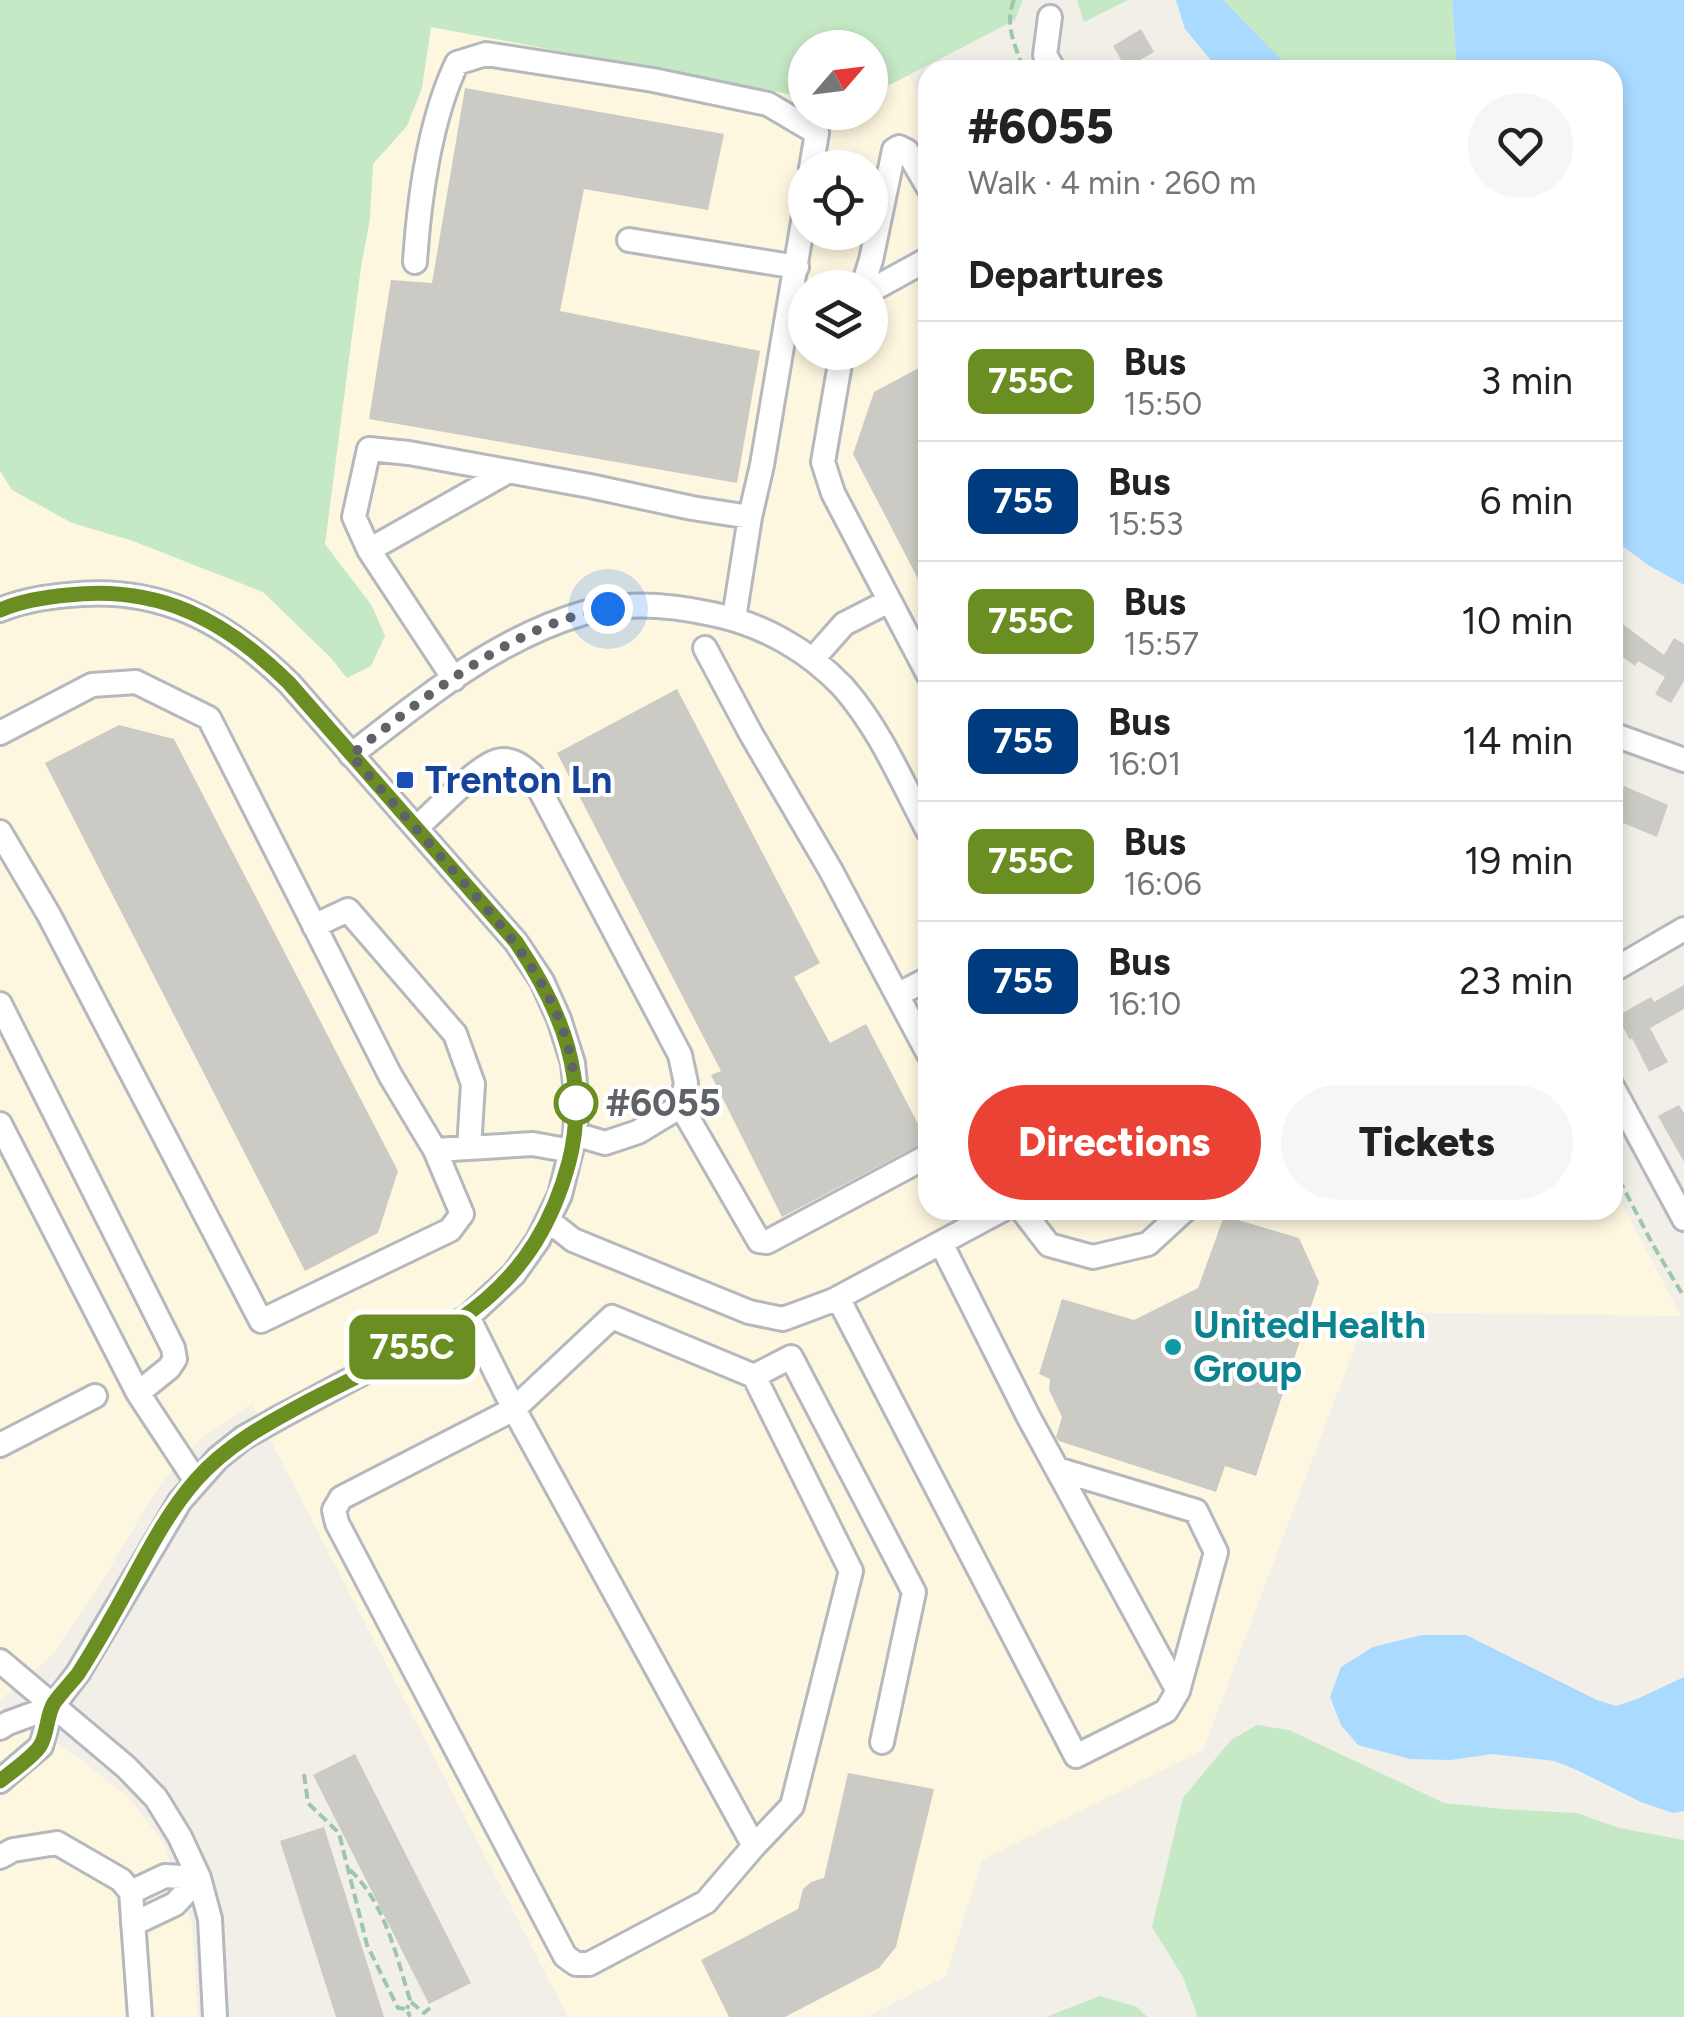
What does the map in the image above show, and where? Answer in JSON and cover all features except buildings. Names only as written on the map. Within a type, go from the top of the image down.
[{"type":"street","points":[[1049,60],[1050,18]]},
{"type":"street","points":[[415,262],[419,203],[445,87],[457,63],[486,54],[653,80],[768,104],[816,132],[814,150]]},
{"type":"street","points":[[868,270],[894,150],[900,147],[907,151],[918,170]]},
{"type":"street","points":[[629,240],[796,268]]},
{"type":"street","points":[[734,618],[799,250]]},
{"type":"street","points":[[888,281],[918,265]]},
{"type":"street","points":[[839,370],[823,462],[834,493],[918,655]]},
{"type":"street","points":[[454,679],[369,550],[354,518],[369,449],[409,453],[750,517]]},
{"type":"street","points":[[369,550],[507,472]]},
{"type":"street","points":[[0,610],[49,596],[93,592],[142,596],[182,608],[222,628],[258,653],[289,683],[516,942],[542,981],[559,1019],[573,1063],[576,1103],[573,1142],[560,1196],[549,1221],[514,1274],[468,1316],[242,1438],[218,1458],[196,1481],[160,1532],[78,1673],[52,1706],[41,1746],[0,1781]]},
{"type":"street","points":[[814,659],[844,624],[889,601]]},
{"type":"street","points":[[351,755],[488,656],[524,638],[586,612],[674,606],[734,618],[768,632],[814,659],[868,718],[918,812]]},
{"type":"street","points":[[705,648],[918,1034]]},
{"type":"street","points":[[0,733],[92,685],[136,682],[209,718],[390,1076],[435,1150],[462,1214],[450,1230],[261,1321],[49,915],[0,832]]},
{"type":"street","points":[[1623,738],[1684,760]]},
{"type":"street","points":[[416,828],[498,760],[517,762],[532,775],[680,1054],[686,1084],[681,1106],[759,1241],[768,1242],[918,1161]]},
{"type":"street","points":[[314,926],[348,910],[455,1034],[473,1084],[469,1148]]},
{"type":"street","points":[[1623,965],[1684,929]]},
{"type":"street","points":[[897,995],[918,984]]},
{"type":"street","points":[[0,1004],[172,1348],[174,1360],[169,1368],[138,1394]]},
{"type":"street","points":[[435,1150],[605,1143],[638,1132],[681,1106]]},
{"type":"street","points":[[1623,1106],[1683,1216]]},
{"type":"street","points":[[0,1124],[138,1394],[196,1481]]},
{"type":"street","points":[[549,1221],[573,1240],[749,1312],[783,1319],[838,1298],[984,1220]]},
{"type":"street","points":[[1030,1220],[1049,1245],[1093,1257],[1148,1244],[1174,1220]]},
{"type":"street","points":[[941,1243],[1028,1416],[1178,1691]]},
{"type":"street","points":[[838,1298],[1076,1756],[1166,1711],[1178,1691],[1216,1552],[1196,1511],[1057,1470]]},
{"type":"street","points":[[468,1316],[514,1409],[754,1846]]},
{"type":"street","points":[[612,1316],[754,1376],[851,1572],[792,1806],[706,1902],[589,1964],[576,1964],[566,1956],[334,1510],[341,1498],[514,1409],[612,1316]]},
{"type":"street","points":[[783,1319],[791,1357],[914,1592],[882,1742]]},
{"type":"street","points":[[754,1376],[791,1357]]},
{"type":"street","points":[[0,1444],[96,1396]]},
{"type":"street","points":[[0,1661],[126,1766],[156,1798],[180,1837],[199,1878],[210,1919],[216,2017]]},
{"type":"street","points":[[0,1728],[52,1706]]},
{"type":"street","points":[[0,1857],[13,1850],[57,1844],[121,1880],[131,1892],[140,2017]]},
{"type":"street","points":[[131,1892],[166,1876],[199,1878]]},
{"type":"street","points":[[133,1924],[175,1904],[199,1878]]},
{"type":"path","points":[[1014,0],[1010,30],[1020,60]]},
{"type":"path","points":[[1623,1187],[1684,1297]]},
{"type":"path","points":[[304,1774],[308,1803],[340,1833],[367,1945],[398,2008],[407,2010]]},
{"type":"path","points":[[348,1867],[364,1883],[390,1934],[410,2000],[424,2013],[430,2008]]},
{"type":"path","points":[[410,2000],[410,2017]]},
{"type":"shaded area","points":[[0,0],[286,0],[788,94],[788,130],[888,130],[888,86],[908,75],[918,94],[918,1220],[1623,1220],[1623,1206],[1681,1316],[1368,1312],[1203,1750],[982,1860],[946,1976],[867,2017],[568,2017],[252,1404],[202,1438],[160,1484],[54,1653],[0,1700]]},
{"type":"shaded area","points":[[0,1707],[79,1758],[128,1797],[163,1842],[192,1925],[198,2017],[0,2017]]},
{"type":"green space","points":[[0,0],[1023,0],[1015,20],[938,60],[918,60],[918,70],[888,86],[888,30],[788,30],[788,94],[431,27],[422,88],[407,126],[373,164],[370,219],[325,544],[372,606],[385,636],[371,666],[347,678],[263,592],[133,541],[72,523],[12,490],[0,471]]},
{"type":"green space","points":[[1077,0],[1128,0],[1084,22]]},
{"type":"green space","points":[[1219,0],[1452,0],[1456,60],[1278,60]]},
{"type":"green space","points":[[1257,1725],[1289,1730],[1444,1803],[1577,1813],[1619,1828],[1684,1840],[1684,2017],[1198,2017],[1183,1977],[1152,1927],[1183,1798],[1231,1740]]},
{"type":"green space","points":[[1100,1996],[1137,2007],[1147,2017],[1046,2017]]},
{"type":"water","points":[[1176,0],[1223,0],[1281,60],[1211,60],[1185,29]]},
{"type":"water","points":[[1452,0],[1684,0],[1684,585],[1623,546],[1623,60],[1456,60]]},
{"type":"water","points":[[1422,1635],[1466,1635],[1616,1706],[1684,1677],[1684,1811],[1673,1813],[1641,1802],[1555,1761],[1492,1754],[1451,1760],[1410,1759],[1358,1745],[1341,1725],[1330,1697],[1341,1667],[1373,1647]]},
{"type":"bus line","name":"755C","points":[[0,610],[49,596],[93,592],[142,596],[182,608],[222,628],[258,653],[289,683],[516,942],[542,981],[559,1019],[573,1063],[576,1103],[575,1134],[560,1196],[538,1240],[514,1274],[468,1316],[280,1416],[242,1438],[218,1458],[180,1501],[78,1673],[52,1706],[41,1746],[0,1781]]},
{"type":"place","name":"Trenton Ln","points":[[405,780]]},
{"type":"place","name":"#6055","points":[[576,1103]]},
{"type":"place","name":"UnitedHealth Group","points":[[1173,1347]]},
{"type":"route","points":[[576,1103],[573,1063],[542,981],[516,942],[351,755],[488,656],[541,629],[586,612],[608,609]]}]
